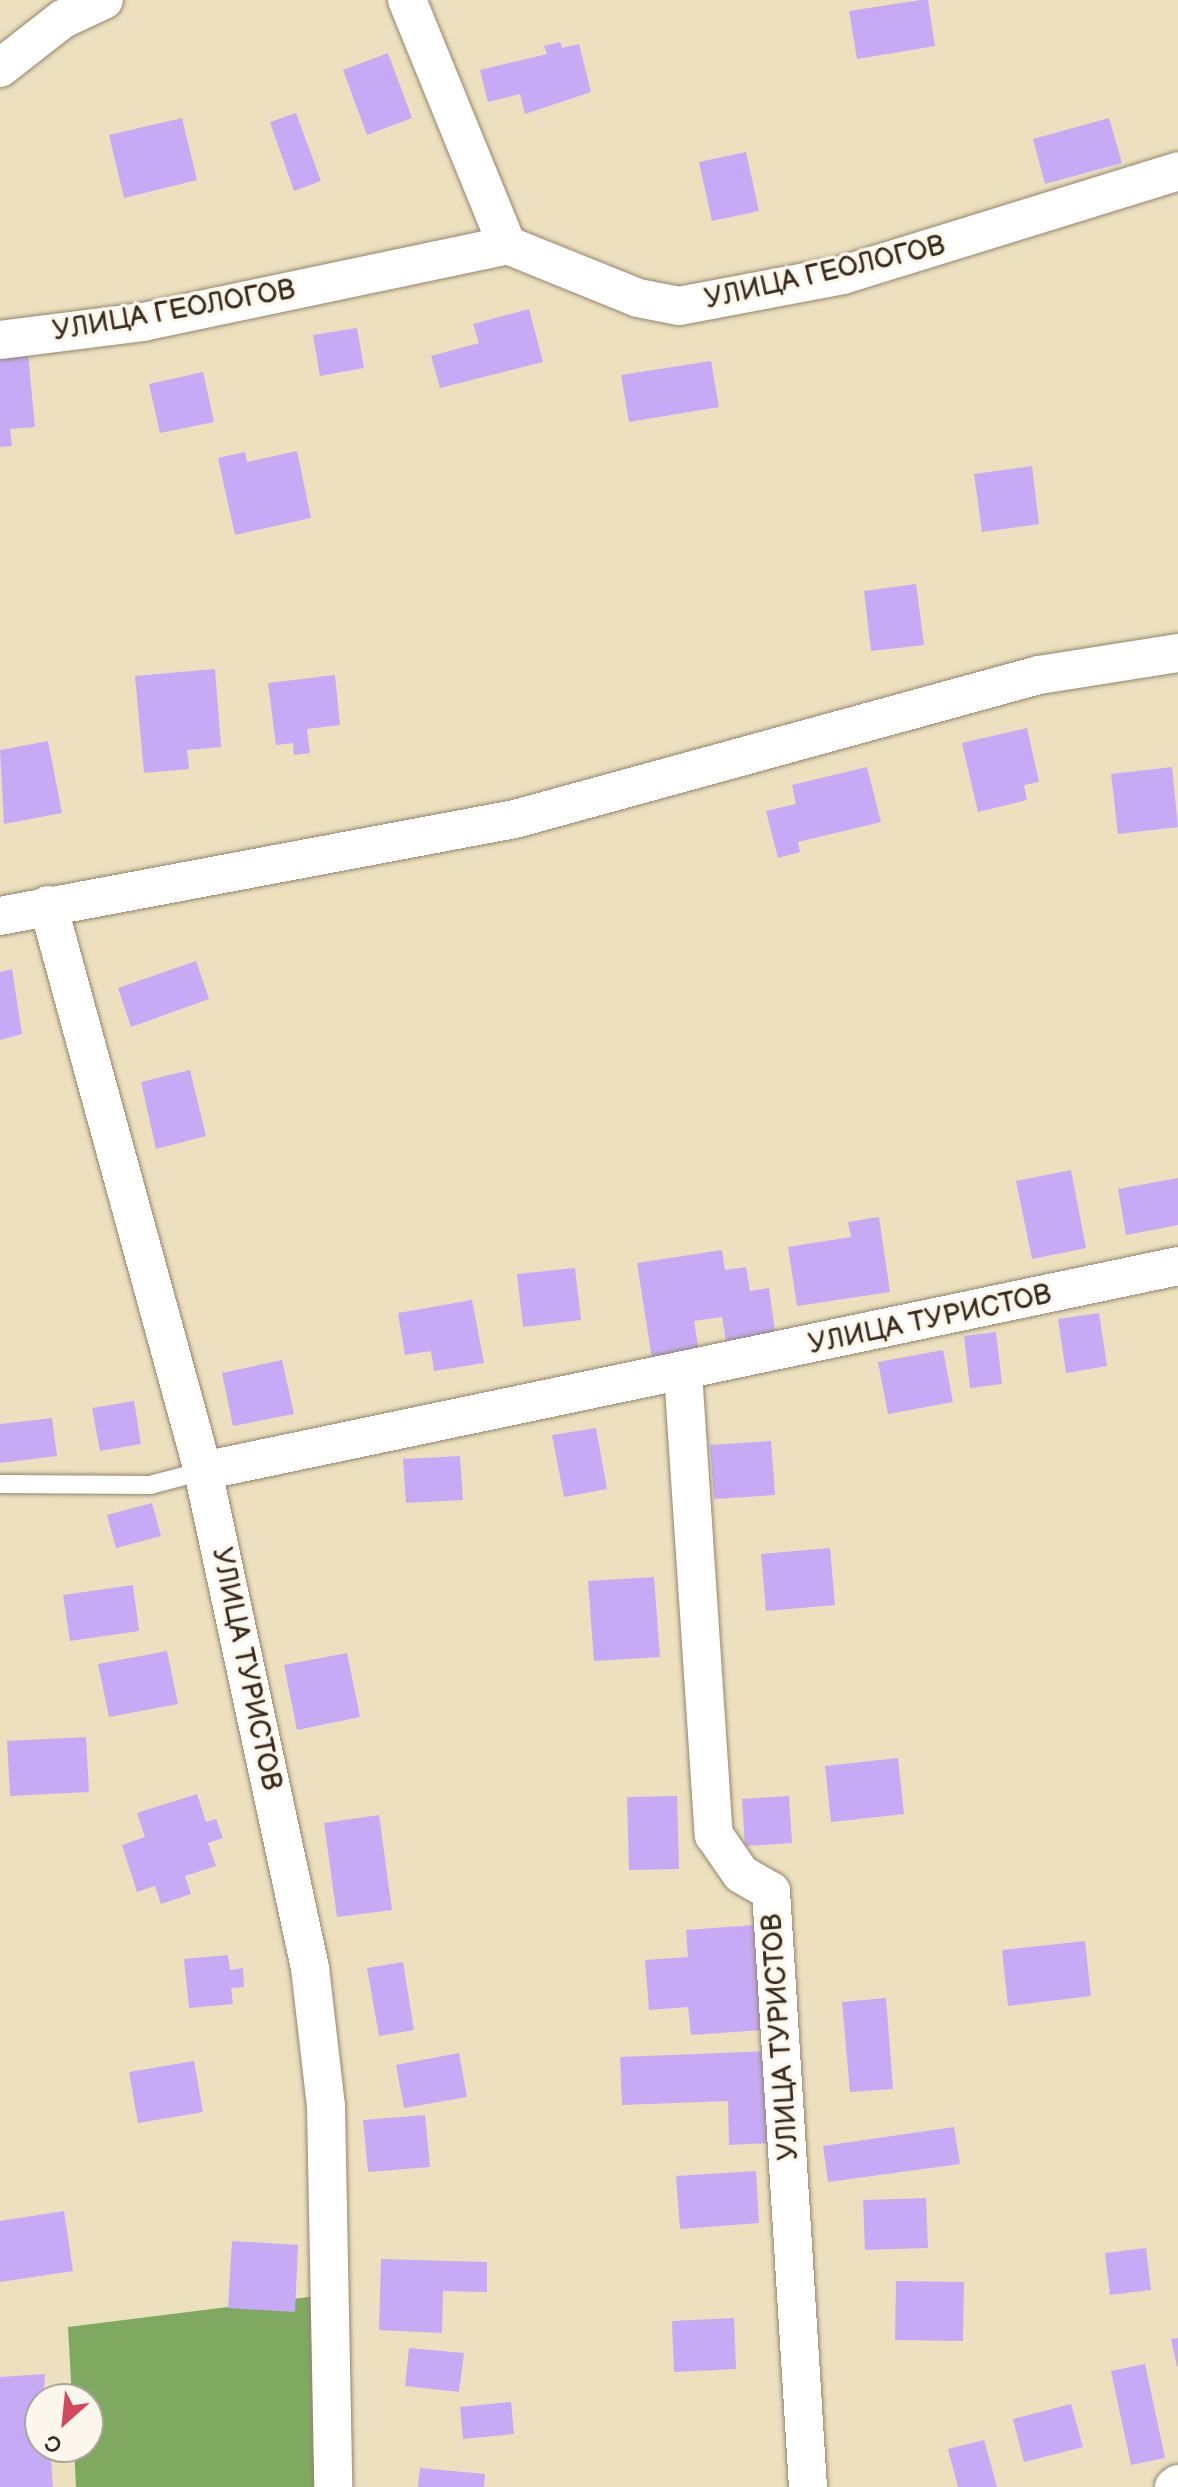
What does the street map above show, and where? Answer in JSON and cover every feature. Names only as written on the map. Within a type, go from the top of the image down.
[{"type":"street","points":[[0,68],[63,19],[104,0]]},
{"type":"street","points":[[407,0],[507,245]]},
{"type":"street","name":"УЛИЦА ГЕОЛОГОВ","points":[[0,340],[143,322],[507,245],[638,298],[679,306],[843,275],[1178,171]]},
{"type":"street","points":[[0,916],[515,819],[1039,675],[1178,653]]},
{"type":"street","name":"УЛИЦА ТУРИСТОВ","points":[[48,905],[203,1471],[310,1968],[326,2106],[333,2487]]},
{"type":"street","name":"УЛИЦА ТУРИСТОВ","points":[[203,1471],[683,1373],[1178,1266]]},
{"type":"street","name":"УЛИЦА ТУРИСТОВ","points":[[683,1373],[714,1835],[741,1874],[771,1891],[808,2487]]},
{"type":"lane","points":[[0,1484],[150,1485],[203,1471]]},
{"type":"green space","points":[[317,2296],[315,2487],[76,2487],[75,2463],[104,2463],[104,2383],[71,2383],[68,2327]]},
{"type":"building","points":[[928,0],[935,46],[857,59],[849,11]]},
{"type":"building","points":[[560,42],[562,48],[579,44],[591,92],[525,114],[520,94],[488,102],[480,70],[547,54],[544,46]]},
{"type":"building","points":[[388,53],[412,118],[367,135],[343,70]]},
{"type":"building","points":[[296,113],[321,181],[294,191],[270,122]]},
{"type":"building","points":[[182,118],[197,180],[124,198],[109,135]]},
{"type":"building","points":[[1109,118],[1122,163],[1045,184],[1033,139]]},
{"type":"building","points":[[746,152],[759,211],[712,221],[699,162]]},
{"type":"building","points":[[529,309],[543,362],[440,388],[431,356],[479,343],[473,324]]},
{"type":"building","points":[[357,328],[364,368],[320,376],[313,335]]},
{"type":"building","points":[[28,354],[35,427],[10,429],[12,446],[0,447],[0,357]]},
{"type":"building","points":[[711,361],[719,407],[629,422],[621,375]]},
{"type":"building","points":[[203,372],[214,422],[160,433],[149,384]]},
{"type":"building","points":[[297,451],[311,518],[235,535],[218,458],[245,452],[247,462]]},
{"type":"building","points":[[1032,466],[1039,524],[982,532],[974,474]]},
{"type":"building","points":[[916,584],[924,645],[871,651],[864,591]]},
{"type":"building","points":[[215,669],[221,747],[187,750],[189,769],[144,773],[135,676]]},
{"type":"building","points":[[335,675],[340,725],[307,729],[310,753],[294,755],[293,743],[276,745],[268,683]]},
{"type":"building","points":[[1027,728],[1039,782],[1024,785],[1027,800],[978,812],[962,743]]},
{"type":"building","points":[[48,741],[62,813],[4,824],[0,750]]},
{"type":"building","points":[[867,767],[881,822],[798,842],[800,852],[778,858],[766,811],[796,804],[792,785]]},
{"type":"building","points":[[1172,767],[1178,827],[1118,834],[1111,774]]},
{"type":"building","points":[[196,961],[209,999],[131,1027],[118,988]]},
{"type":"building","points":[[12,969],[22,1034],[0,1040],[0,972]]},
{"type":"building","points":[[190,1070],[206,1136],[156,1149],[141,1082]]},
{"type":"building","points":[[1071,1170],[1086,1248],[1032,1259],[1016,1181]]},
{"type":"building","points":[[1178,1178],[1178,1225],[1126,1235],[1118,1189]]},
{"type":"building","points":[[879,1217],[890,1292],[797,1306],[788,1247],[851,1237],[848,1222]]},
{"type":"building","points":[[722,1250],[725,1270],[746,1267],[750,1291],[769,1288],[776,1340],[727,1347],[722,1317],[694,1321],[699,1351],[652,1359],[637,1263]]},
{"type":"building","points":[[575,1268],[581,1320],[523,1327],[517,1274]]},
{"type":"building","points":[[472,1300],[484,1363],[434,1371],[431,1351],[405,1355],[398,1313]]},
{"type":"building","points":[[1099,1313],[1107,1366],[1066,1373],[1058,1319]]},
{"type":"building","points":[[996,1332],[1002,1384],[970,1388],[964,1336]]},
{"type":"building","points":[[943,1350],[953,1402],[888,1414],[878,1362]]},
{"type":"building","points":[[282,1360],[294,1414],[233,1426],[222,1373]]},
{"type":"building","points":[[134,1401],[141,1444],[100,1451],[92,1408]]},
{"type":"building","points":[[52,1418],[57,1456],[0,1463],[0,1424]]},
{"type":"building","points":[[596,1428],[607,1489],[564,1497],[552,1435]]},
{"type":"building","points":[[771,1441],[775,1495],[714,1499],[710,1445]]},
{"type":"building","points":[[460,1456],[463,1500],[406,1503],[403,1459]]},
{"type":"building","points":[[152,1503],[161,1536],[116,1548],[107,1515]]},
{"type":"building","points":[[830,1548],[835,1605],[766,1611],[761,1554]]},
{"type":"building","points":[[654,1577],[660,1657],[594,1661],[588,1581]]},
{"type":"building","points":[[133,1585],[139,1631],[70,1641],[63,1595]]},
{"type":"building","points":[[167,1651],[178,1704],[109,1717],[98,1664]]},
{"type":"building","points":[[347,1653],[360,1717],[297,1730],[284,1665]]},
{"type":"building","points":[[86,1737],[89,1792],[10,1796],[7,1741]]},
{"type":"building","points":[[898,1758],[904,1814],[831,1822],[825,1766]]},
{"type":"building","points":[[197,1794],[206,1822],[216,1819],[223,1838],[208,1843],[216,1866],[185,1876],[191,1894],[161,1904],[155,1886],[137,1892],[122,1845],[145,1837],[137,1813]]},
{"type":"building","points":[[677,1796],[679,1869],[629,1870],[627,1797]]},
{"type":"building","points":[[789,1796],[792,1843],[745,1846],[742,1799]]},
{"type":"building","points":[[379,1815],[392,1910],[337,1917],[324,1823]]},
{"type":"building","points":[[755,1925],[763,2030],[691,2035],[688,2007],[649,2010],[645,1960],[688,1957],[686,1930]]},
{"type":"building","points":[[1085,1941],[1091,1996],[1008,2006],[1002,1950]]},
{"type":"building","points":[[228,1955],[230,1970],[243,1968],[244,1987],[231,1988],[233,2004],[189,2008],[184,1959]]},
{"type":"building","points":[[403,1962],[414,2030],[379,2036],[367,1968]]},
{"type":"building","points":[[886,1998],[893,2089],[850,2092],[842,2002]]},
{"type":"building","points":[[768,2051],[771,2143],[729,2145],[728,2101],[622,2105],[620,2057]]},
{"type":"building","points":[[459,2053],[467,2097],[404,2108],[396,2065]]},
{"type":"building","points":[[194,2061],[203,2112],[138,2123],[129,2072]]},
{"type":"building","points":[[425,2115],[430,2167],[368,2172],[363,2120]]},
{"type":"building","points":[[954,2127],[960,2164],[828,2182],[823,2146]]},
{"type":"building","points":[[756,2171],[759,2223],[680,2229],[676,2176]]},
{"type":"building","points":[[926,2198],[928,2248],[865,2250],[863,2200]]},
{"type":"building","points":[[64,2211],[73,2271],[0,2282],[0,2221]]},
{"type":"building","points":[[232,2241],[298,2245],[295,2312],[228,2308]]},
{"type":"building","points":[[1146,2248],[1151,2290],[1110,2295],[1105,2253]]},
{"type":"building","points":[[381,2259],[487,2262],[487,2292],[443,2291],[442,2333],[379,2330]]},
{"type":"building","points":[[896,2281],[964,2282],[963,2341],[895,2340]]},
{"type":"building","points":[[734,2318],[736,2369],[674,2372],[672,2321]]},
{"type":"building","points":[[1178,2338],[1178,2366],[1177,2367],[1171,2339]]},
{"type":"building","points":[[409,2348],[464,2353],[459,2392],[405,2386]]},
{"type":"building","points":[[1145,2364],[1165,2458],[1131,2465],[1111,2371]]},
{"type":"building","points":[[45,2374],[44,2383],[24,2383],[24,2463],[51,2463],[53,2487],[0,2487],[0,2377]]},
{"type":"building","points":[[511,2402],[514,2434],[463,2439],[460,2407]]},
{"type":"building","points":[[1071,2404],[1083,2447],[1024,2462],[1013,2419]]},
{"type":"building","points":[[984,2440],[997,2487],[958,2487],[948,2449]]},
{"type":"building","points":[[420,2468],[485,2474],[484,2487],[418,2487]]}]
